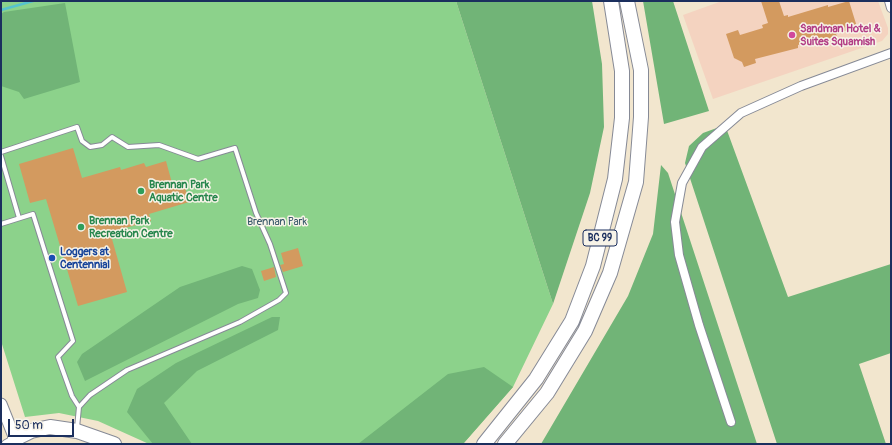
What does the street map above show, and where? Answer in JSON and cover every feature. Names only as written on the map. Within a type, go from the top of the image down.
[{"type":"highway","name":"BC 99","points":[[484,444],[536,379],[572,321],[593,266],[615,179],[622,118],[622,71],[611,1]]},
{"type":"highway","points":[[505,444],[547,393],[585,331],[610,273],[636,182],[641,117],[640,70],[627,1]]},
{"type":"highway","points":[[13,442],[31,431],[50,427],[77,430],[114,444]]},
{"type":"street","points":[[889,1],[891,8]]},
{"type":"street","points":[[731,422],[699,325],[679,254],[675,222],[682,183],[702,148],[741,113],[801,86],[891,52]]},
{"type":"street","points":[[1,404],[13,442]]},
{"type":"lane","points":[[1,152],[77,127],[82,141],[90,147],[102,145],[112,137],[128,147],[160,145],[198,159],[235,148],[256,213],[270,244],[286,293],[279,300],[240,322],[127,370],[90,395],[79,407]]},
{"type":"lane","points":[[1,156],[19,218]]},
{"type":"lane","points":[[1,224],[33,214],[36,221],[73,341],[58,357],[72,396],[79,407],[77,430]]},
{"type":"shaded area","points":[[722,1],[878,1],[888,28],[888,34],[882,41],[713,99],[683,15]]},
{"type":"green space","name":"Brennan Park","points":[[1,1],[456,1],[553,304],[513,387],[463,444],[149,444],[98,421],[59,413],[25,417],[1,341]]},
{"type":"green space","points":[[456,1],[592,1],[602,64],[604,127],[590,193],[553,304]]},
{"type":"green space","points":[[643,1],[673,1],[709,111],[664,124]]},
{"type":"green space","points":[[65,3],[80,82],[24,99],[19,92],[1,86],[1,14],[4,12]]},
{"type":"green space","points":[[725,125],[788,297],[891,264],[891,353],[859,364],[886,444],[777,444],[685,163],[689,146],[703,133]]},
{"type":"green space","points":[[661,165],[668,173],[757,444],[541,444],[628,296],[653,234]]},
{"type":"green space","points":[[242,266],[252,269],[260,290],[258,298],[238,304],[85,381],[77,362],[82,354],[180,287]]},
{"type":"green space","points":[[272,317],[280,317],[278,330],[197,371],[164,403],[192,444],[153,444],[127,412],[137,389],[176,363]]},
{"type":"green space","points":[[484,367],[513,387],[463,444],[358,444],[448,374]]},
{"type":"building","name":"Sandman Hotel & Suites Squamish","points":[[761,1],[779,1],[784,16],[788,15],[788,17],[828,5],[828,7],[849,1],[857,27],[836,34],[837,36],[821,41],[820,39],[798,45],[798,48],[755,59],[756,63],[744,67],[742,62],[734,58],[726,34],[738,30],[740,35],[763,28],[762,25],[768,23]]},
{"type":"building","name":"Brennan Park Recreation Centre","points":[[73,148],[82,178],[120,167],[121,170],[144,163],[146,167],[166,161],[172,183],[183,180],[189,202],[149,214],[151,221],[110,232],[127,292],[78,306],[46,199],[30,203],[19,164]]},
{"type":"building","points":[[298,248],[303,266],[283,272],[280,265],[284,264],[281,253]]},
{"type":"building","points":[[274,267],[276,277],[264,281],[261,271]]},
{"type":"waterway","points":[[1,10],[33,1]]},
{"type":"place","name":"Sandman Hotel & Suites Squamish","points":[[792,35]]},
{"type":"place","name":"Brennan Park Aquatic Centre","points":[[141,191]]},
{"type":"place","name":"Brennan Park Recreation Centre","points":[[81,227]]},
{"type":"place","name":"Loggers at Centennial","points":[[52,258]]}]
